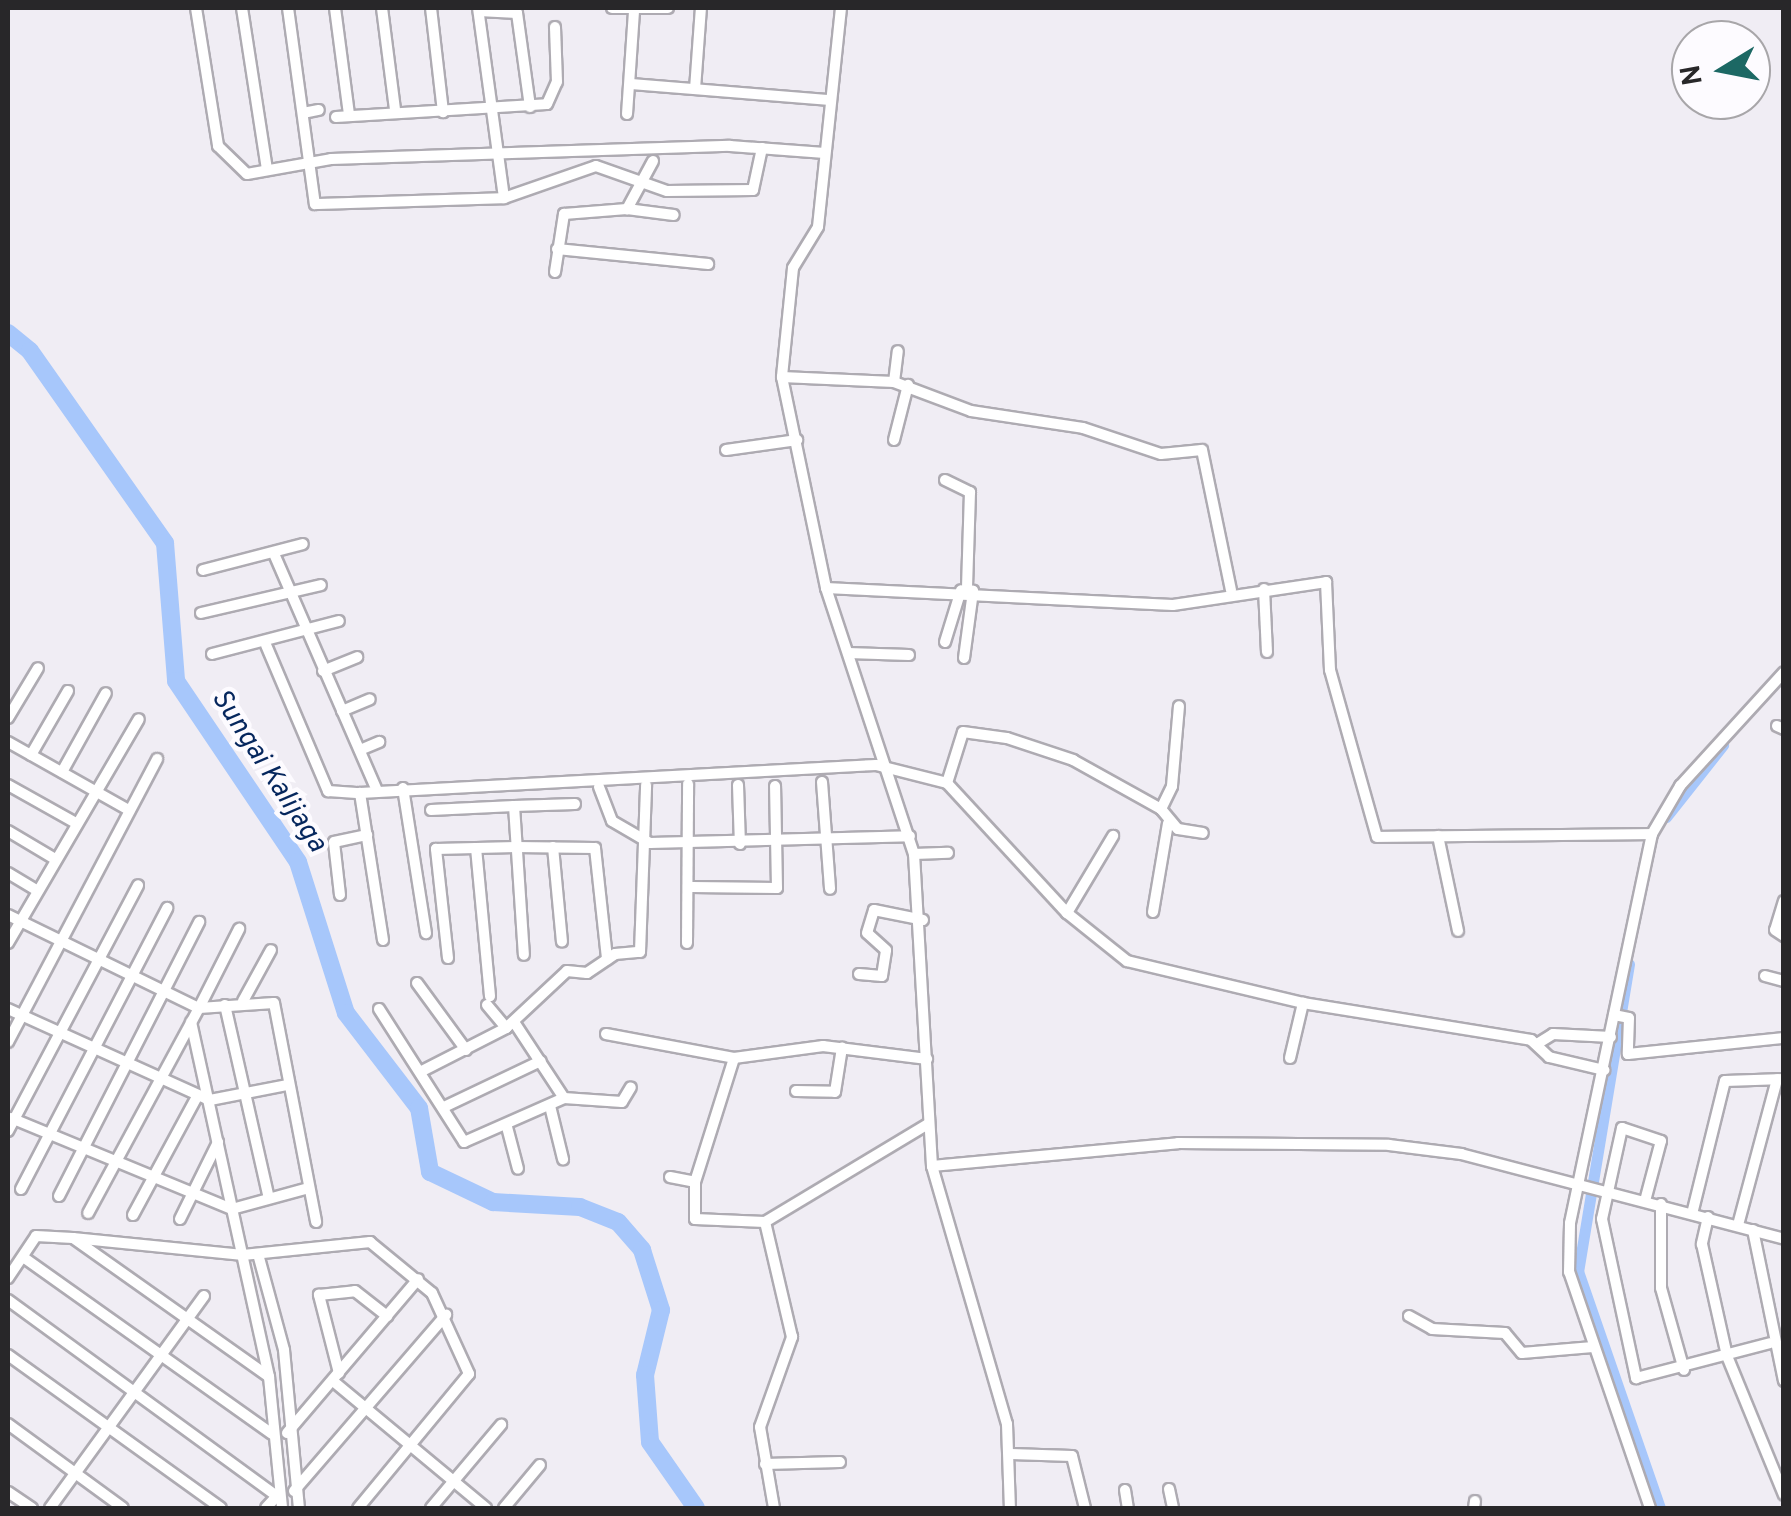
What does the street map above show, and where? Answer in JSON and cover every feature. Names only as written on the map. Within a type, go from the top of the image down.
[{"type":"street","points":[[196,8],[218,146],[239,171],[268,170],[309,161],[593,152],[652,155],[762,148],[825,153]]},
{"type":"street","points":[[242,8],[268,170]]},
{"type":"street","points":[[288,8],[317,205],[504,198],[596,166],[656,188],[753,190],[762,148]]},
{"type":"street","points":[[335,8],[349,115]]},
{"type":"street","points":[[382,8],[395,110]]},
{"type":"street","points":[[431,8],[443,112]]},
{"type":"street","points":[[612,8],[634,12],[668,8]]},
{"type":"street","points":[[695,88],[701,8]]},
{"type":"street","points":[[841,8],[828,100],[817,231],[793,268],[782,377],[826,588],[889,767],[914,854],[923,920],[932,1166],[1010,1462],[1007,1508]]},
{"type":"street","points":[[504,198],[479,9],[517,13],[530,107]]},
{"type":"street","points":[[627,114],[634,12]]},
{"type":"street","points":[[336,117],[395,110],[492,113],[530,107],[556,94],[555,27]]},
{"type":"street","points":[[630,84],[828,100]]},
{"type":"street","points":[[303,113],[319,110]]},
{"type":"street","points":[[593,152],[596,166]]},
{"type":"street","points":[[627,209],[644,183],[652,155]]},
{"type":"street","points":[[652,155],[656,188]]},
{"type":"street","points":[[555,272],[564,214],[627,209],[674,215]]},
{"type":"street","points":[[557,248],[708,264]]},
{"type":"street","points":[[894,382],[898,351]]},
{"type":"street","points":[[782,377],[894,382],[971,411],[1083,428],[1156,452],[1202,450],[1231,590]]},
{"type":"street","points":[[894,440],[908,385]]},
{"type":"street","points":[[726,450],[796,440]]},
{"type":"street","points":[[945,480],[970,492],[964,658]]},
{"type":"street","points":[[203,570],[275,556],[303,544]]},
{"type":"street","points":[[275,556],[288,596],[377,792]]},
{"type":"street","points":[[826,588],[967,590],[1146,605],[1231,590],[1328,584],[1330,670],[1342,689],[1374,831],[1382,840],[1652,834]]},
{"type":"street","points":[[201,613],[288,596],[321,585]]},
{"type":"street","points":[[1264,589],[1268,652]]},
{"type":"street","points":[[945,642],[967,590]]},
{"type":"street","points":[[212,654],[266,645],[340,621]]},
{"type":"street","points":[[266,645],[328,791],[360,794],[403,788],[889,767],[946,783],[1067,913],[1127,961],[1303,1003],[1537,1044],[1549,1057],[1604,1070]]},
{"type":"street","points":[[848,652],[908,655]]},
{"type":"street","points":[[323,670],[357,657]]},
{"type":"street","points":[[8,718],[38,668]]},
{"type":"street","points":[[1650,1508],[1593,1347],[1568,1262],[1580,1184],[1610,1037],[1620,1016],[1652,834],[1680,786],[1784,672]]},
{"type":"street","points":[[31,755],[68,690]]},
{"type":"street","points":[[62,772],[106,694]]},
{"type":"street","points":[[342,711],[370,699]]},
{"type":"street","points":[[1161,809],[1172,786],[1179,706]]},
{"type":"street","points":[[8,942],[139,719]]},
{"type":"street","points":[[946,783],[970,731],[1073,760],[1161,809],[1168,823],[1153,912]]},
{"type":"street","points":[[8,742],[127,810]]},
{"type":"street","points":[[360,750],[379,742]]},
{"type":"street","points":[[8,1042],[157,758]]},
{"type":"street","points":[[822,782],[830,889]]},
{"type":"street","points":[[687,944],[692,887],[688,784]]},
{"type":"street","points":[[8,785],[76,822]]},
{"type":"street","points":[[422,1071],[510,1025],[567,971],[588,973],[607,959],[643,948],[650,843],[646,785]]},
{"type":"street","points":[[738,785],[740,844]]},
{"type":"street","points":[[692,887],[775,889],[779,844],[775,786]]},
{"type":"street","points":[[599,787],[612,820],[650,843],[779,844],[910,836]]},
{"type":"street","points":[[403,788],[426,932]]},
{"type":"street","points":[[360,794],[383,940]]},
{"type":"street","points":[[430,810],[574,804]]},
{"type":"street","points":[[514,806],[524,955]]},
{"type":"street","points":[[1168,823],[1203,833]]},
{"type":"street","points":[[8,831],[55,858]]},
{"type":"street","points":[[340,895],[334,842],[367,835]]},
{"type":"street","points":[[1067,913],[1113,836]]},
{"type":"street","points":[[1438,836],[1458,931]]},
{"type":"street","points":[[448,958],[436,849],[516,846],[595,848],[607,959]]},
{"type":"street","points":[[553,847],[562,942]]},
{"type":"street","points":[[476,848],[488,1000],[541,1061],[564,1098]]},
{"type":"street","points":[[914,854],[948,853]]},
{"type":"street","points":[[8,873],[36,890]]},
{"type":"street","points":[[8,1131],[10,1118],[138,884]]},
{"type":"street","points":[[1784,901],[1775,930],[1784,936]]},
{"type":"street","points":[[21,1189],[166,908]]},
{"type":"street","points":[[859,974],[882,976],[886,950],[866,933],[874,910],[923,920]]},
{"type":"street","points":[[8,916],[199,1008],[274,1002],[316,1222]]},
{"type":"street","points":[[59,1196],[199,922]]},
{"type":"street","points":[[88,1213],[239,930]]},
{"type":"street","points":[[242,1002],[271,950]]},
{"type":"street","points":[[1764,976],[1784,981]]},
{"type":"street","points":[[417,983],[466,1050]]},
{"type":"street","points":[[1290,1058],[1303,1003]]},
{"type":"street","points":[[225,1005],[270,1198]]},
{"type":"street","points":[[8,1009],[204,1098],[287,1086]]},
{"type":"street","points":[[379,1009],[464,1142],[564,1098],[622,1102],[631,1087]]},
{"type":"street","points":[[1620,1016],[1628,1054],[1784,1038]]},
{"type":"street","points":[[190,1022],[269,1377],[276,1496],[282,1508]]},
{"type":"street","points":[[606,1034],[734,1058],[842,1048],[927,1059]]},
{"type":"street","points":[[1537,1044],[1553,1034],[1610,1037]]},
{"type":"street","points":[[796,1091],[838,1090],[842,1048]]},
{"type":"street","points":[[734,1058],[695,1182],[694,1219],[765,1222],[928,1124]]},
{"type":"street","points":[[444,1106],[541,1061]]},
{"type":"street","points":[[1692,1214],[1725,1081],[1780,1079],[1738,1225]]},
{"type":"street","points":[[133,1215],[204,1098]]},
{"type":"street","points":[[550,1106],[563,1159]]},
{"type":"street","points":[[10,1118],[232,1209],[309,1188]]},
{"type":"street","points":[[507,1126],[518,1169]]},
{"type":"street","points":[[1645,1201],[1662,1141],[1622,1128],[1603,1190],[1603,1230],[1634,1375],[1644,1382],[1770,1343]]},
{"type":"street","points":[[180,1219],[218,1141]]},
{"type":"street","points":[[932,1166],[1159,1144],[1389,1144],[1580,1184],[1784,1239]]},
{"type":"street","points":[[670,1177],[695,1182]]},
{"type":"street","points":[[1661,1204],[1662,1288],[1684,1370]]},
{"type":"street","points":[[1708,1217],[1702,1244],[1728,1356],[1779,1500]]},
{"type":"street","points":[[765,1222],[792,1337],[762,1411],[765,1464],[774,1508]]},
{"type":"street","points":[[1753,1230],[1770,1343],[1784,1381]]},
{"type":"street","points":[[8,1278],[40,1234],[242,1255],[370,1242],[418,1279],[446,1315],[469,1374],[358,1508]]},
{"type":"street","points":[[73,1238],[269,1377]]},
{"type":"street","points":[[258,1254],[284,1350],[286,1434],[298,1508]]},
{"type":"street","points":[[23,1257],[272,1434]]},
{"type":"street","points":[[286,1434],[418,1279]]},
{"type":"street","points":[[387,1316],[355,1290],[319,1295],[336,1377],[367,1411],[486,1508]]},
{"type":"street","points":[[50,1508],[204,1296]]},
{"type":"street","points":[[8,1300],[137,1390],[276,1496]]},
{"type":"street","points":[[294,1491],[446,1315]]},
{"type":"street","points":[[1409,1316],[1432,1328],[1505,1334],[1522,1353],[1593,1347]]},
{"type":"street","points":[[8,1356],[221,1508]]},
{"type":"street","points":[[8,1424],[123,1508]]},
{"type":"street","points":[[431,1508],[501,1425]]},
{"type":"street","points":[[1010,1462],[1072,1456],[1086,1508]]},
{"type":"street","points":[[765,1464],[840,1462]]},
{"type":"street","points":[[504,1508],[540,1464]]},
{"type":"street","points":[[1169,1489],[1173,1508]]},
{"type":"street","points":[[1125,1490],[1128,1508]]},
{"type":"street","points":[[8,1492],[32,1508]]},
{"type":"street","points":[[266,1508],[276,1496]]},
{"type":"waterway","name":"Sungai Kalijaga","points":[[8,333],[30,351],[165,543],[176,681],[298,862],[346,1013],[419,1108],[430,1172],[493,1202],[580,1207],[618,1222],[642,1250],[661,1310],[645,1375],[650,1442],[696,1508]]},
{"type":"waterway","points":[[1666,817],[1723,745]]},
{"type":"waterway","points":[[1629,964],[1578,1271],[1660,1508]]}]
